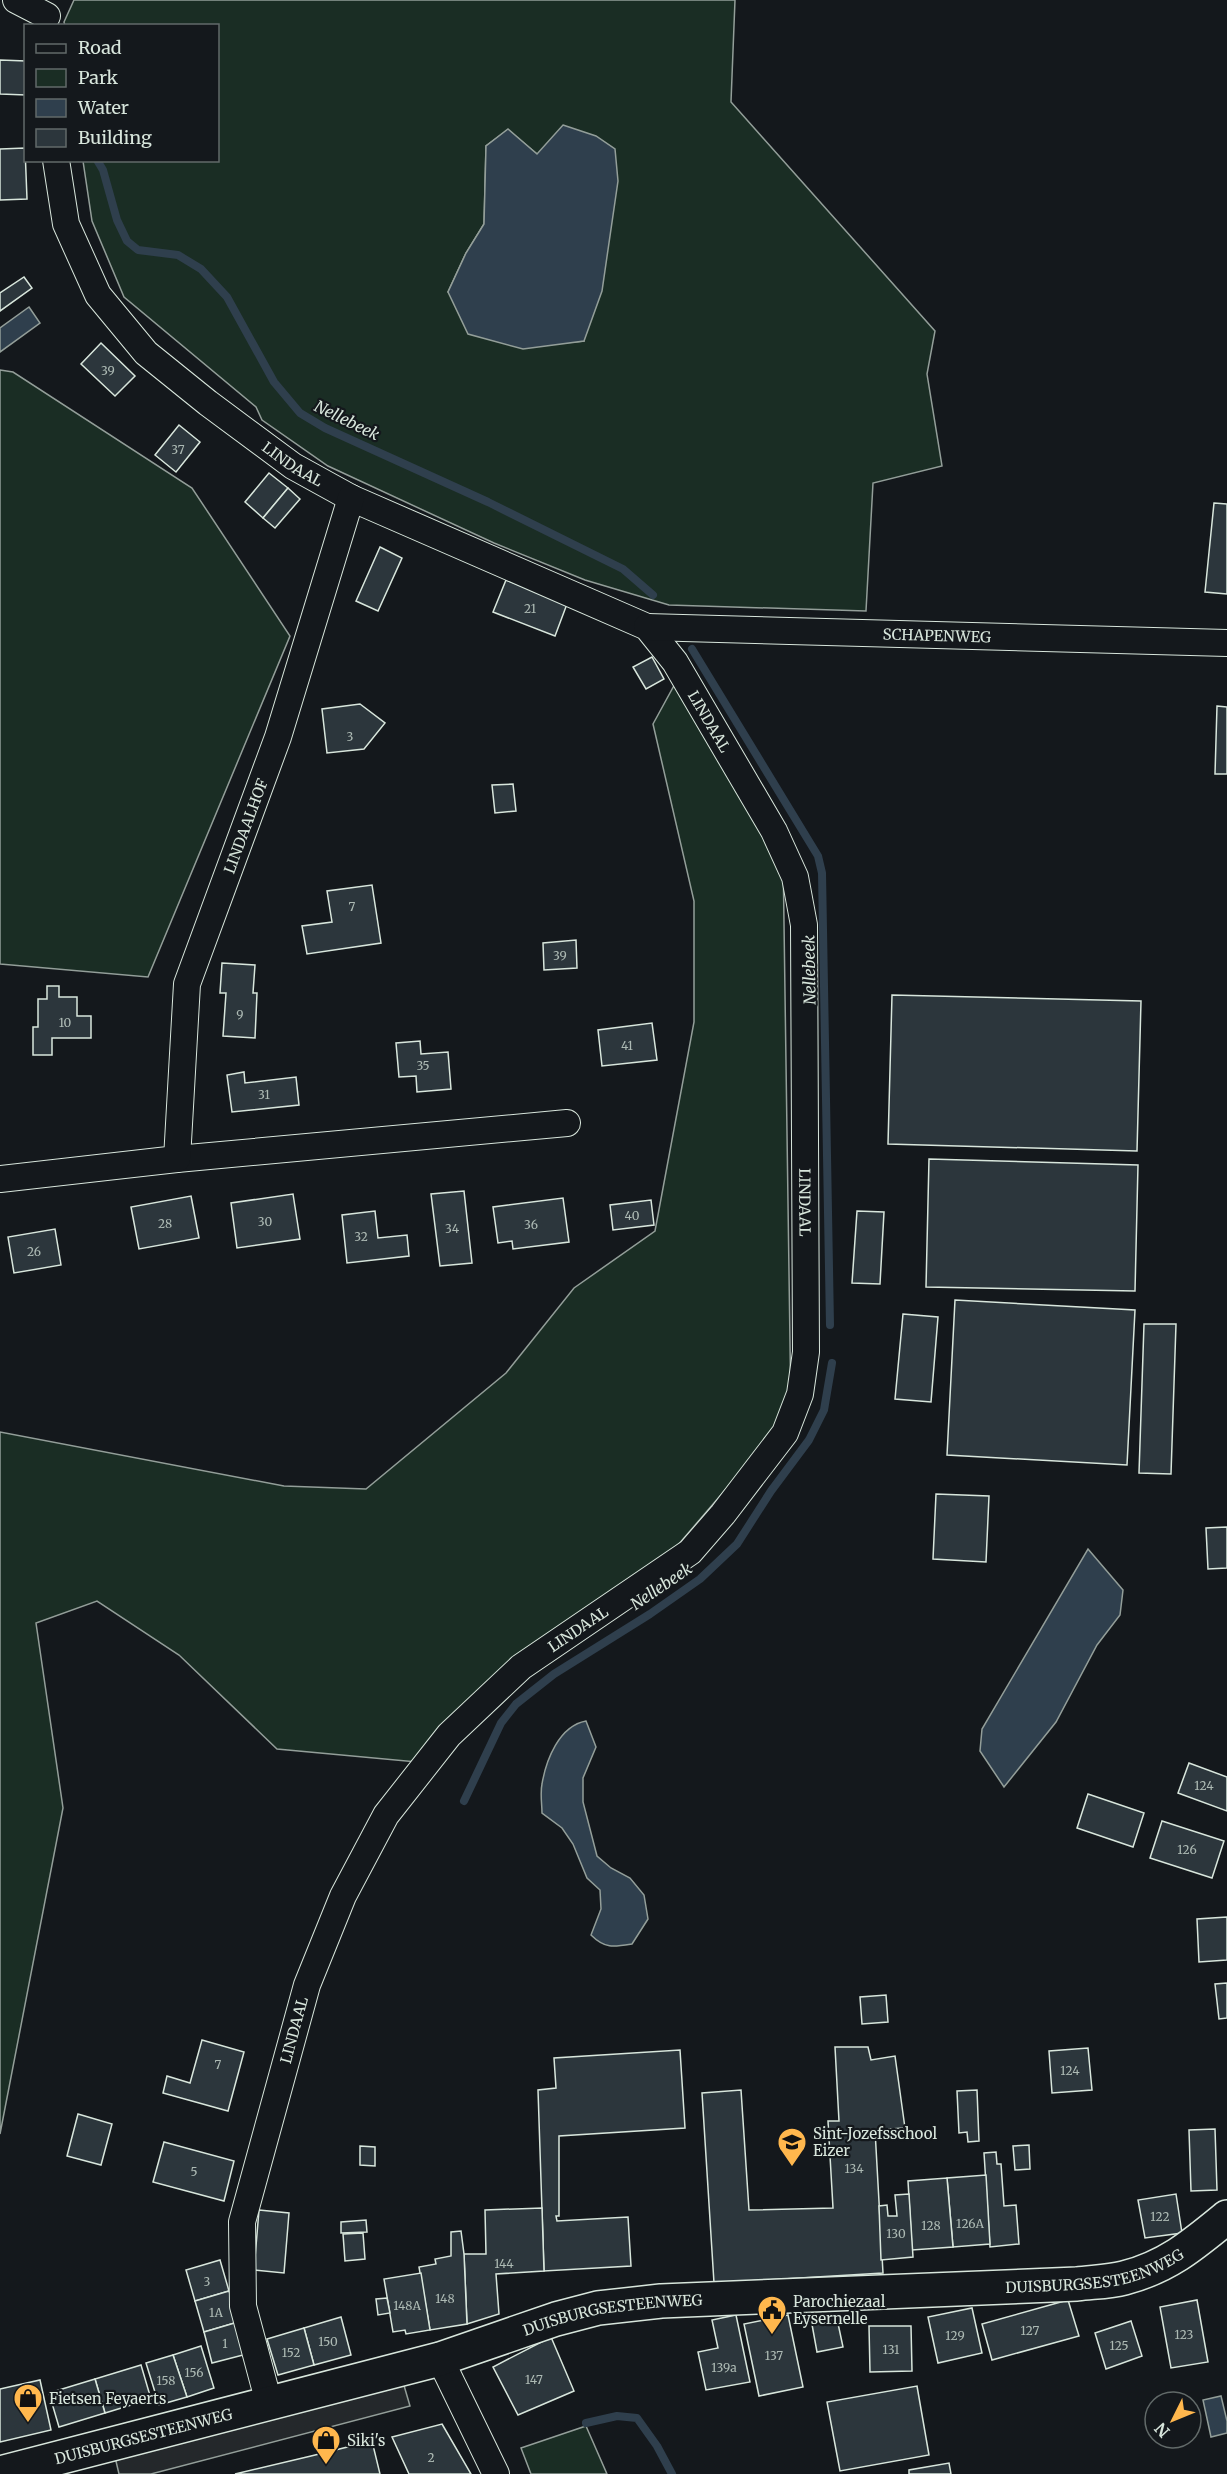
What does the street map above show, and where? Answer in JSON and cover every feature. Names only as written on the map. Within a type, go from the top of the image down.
[{"type":"street","points":[[16,0],[49,14]]},
{"type":"street","name":"LINDAAL","points":[[56,162],[66,224],[98,295],[146,353],[208,403],[293,466],[351,498],[646,627],[675,662],[774,831],[795,877],[804,937],[806,1352],[800,1394],[785,1433],[723,1514],[690,1552],[521,1667],[449,1735],[386,1815],[343,1896],[307,1984],[242,2222],[243,2306],[269,2403]]},
{"type":"street","name":"LINDAALHOF","points":[[177,1159],[188,984],[278,737],[351,498]]},
{"type":"street","name":"SCHAPENWEG","points":[[646,627],[1227,643]]},
{"type":"street","points":[[0,1179],[177,1159],[567,1124]]},
{"type":"street","name":"DUISBURGSESTEENWEG","points":[[0,2473],[440,2359],[556,2319],[598,2308],[640,2303],[1077,2284],[1122,2279],[1156,2268],[1182,2254],[1227,2217]]},
{"type":"street","points":[[440,2359],[496,2474]]},
{"type":"green space","points":[[74,0],[735,0],[731,102],[935,331],[927,374],[942,466],[873,483],[866,611],[669,605],[585,580],[494,543],[328,466],[262,420],[256,407],[124,297],[92,221],[83,162],[219,162],[219,24],[64,24]],"holes":[[[508,130],[537,154],[584,341],[552,344],[448,292],[466,253],[484,224],[486,146]]]},
{"type":"green space","points":[[0,370],[13,372],[192,488],[290,636],[148,977],[0,964]]},
{"type":"green space","points":[[676,682],[783,853],[791,1413],[678,1545],[417,1762],[277,1749],[179,1655],[97,1601],[36,1623],[63,1808],[0,2134],[0,1432],[284,1486],[366,1489],[506,1373],[574,1288],[655,1231],[694,1022],[694,901],[653,724]]},
{"type":"green space","points":[[586,2426],[607,2474],[531,2474],[521,2448]]},
{"type":"shaded area","points":[[403,2382],[410,2406],[151,2474],[119,2474],[115,2457]]},
{"type":"water","points":[[563,125],[596,136],[615,149],[618,181],[602,291],[584,341],[523,349],[468,334],[448,292],[466,253],[484,224],[486,146],[508,129],[537,154]]},
{"type":"water","points":[[29,307],[40,323],[0,352],[0,328]]},
{"type":"water","points":[[1088,1549],[1123,1590],[1120,1615],[1097,1645],[1056,1722],[1004,1787],[980,1751],[982,1729]]},
{"type":"water","points":[[586,1721],[596,1747],[583,1778],[583,1802],[597,1856],[611,1868],[630,1878],[644,1895],[648,1919],[632,1944],[605,1945],[591,1935],[601,1909],[600,1890],[587,1878],[573,1844],[562,1828],[542,1813],[541,1787],[555,1745],[568,1730]]},
{"type":"water","points":[[1221,2396],[1227,2421],[1227,2433],[1211,2437],[1203,2400]]},
{"type":"building","points":[[0,60],[24,61],[24,95],[0,94]]},
{"type":"building","points":[[24,148],[27,199],[0,200],[0,149]]},
{"type":"building","points":[[24,277],[32,288],[0,311],[0,293]]},
{"type":"building","points":[[101,343],[135,376],[115,396],[81,364]]},
{"type":"building","points":[[179,425],[200,442],[176,472],[155,455]]},
{"type":"building","points":[[269,473],[288,488],[263,518],[245,502]]},
{"type":"building","points":[[288,488],[300,499],[275,528],[263,518]]},
{"type":"building","points":[[1214,503],[1227,504],[1227,594],[1205,592]]},
{"type":"building","points":[[380,547],[402,558],[378,611],[356,601]]},
{"type":"building","points":[[506,580],[567,604],[555,636],[493,612]]},
{"type":"building","points":[[652,657],[664,679],[646,689],[633,667]]},
{"type":"building","points":[[360,704],[385,723],[364,749],[327,753],[322,709]]},
{"type":"building","points":[[1217,706],[1227,707],[1227,774],[1215,774]]},
{"type":"building","points":[[513,784],[516,811],[495,813],[492,785]]},
{"type":"building","points":[[372,885],[381,943],[307,954],[302,926],[332,922],[327,891]]},
{"type":"building","points":[[576,940],[577,968],[544,970],[543,943]]},
{"type":"building","points":[[222,963],[255,965],[253,993],[257,993],[255,1038],[223,1036],[226,993],[220,993]]},
{"type":"building","points":[[47,986],[59,986],[59,997],[77,997],[77,1016],[91,1016],[91,1038],[52,1038],[52,1055],[33,1055],[33,1027],[38,1027],[38,999],[47,999]]},
{"type":"building","points":[[892,995],[1141,1001],[1137,1151],[888,1144]]},
{"type":"building","points":[[652,1023],[657,1060],[602,1066],[598,1030]]},
{"type":"building","points":[[420,1041],[421,1054],[448,1052],[451,1089],[417,1092],[416,1076],[399,1077],[396,1043]]},
{"type":"building","points":[[244,1072],[245,1083],[296,1077],[299,1105],[232,1112],[227,1075]]},
{"type":"building","points":[[929,1159],[1138,1165],[1135,1291],[926,1287]]},
{"type":"building","points":[[464,1191],[472,1263],[440,1266],[431,1194]]},
{"type":"building","points":[[293,1194],[300,1239],[237,1248],[231,1203]]},
{"type":"building","points":[[191,1196],[199,1238],[139,1249],[131,1207]]},
{"type":"building","points":[[563,1198],[569,1242],[513,1249],[512,1241],[498,1243],[493,1207]]},
{"type":"building","points":[[651,1200],[654,1225],[613,1230],[610,1205]]},
{"type":"building","points":[[375,1211],[378,1238],[407,1235],[409,1256],[347,1263],[342,1215]]},
{"type":"building","points":[[857,1211],[884,1212],[880,1284],[852,1283]]},
{"type":"building","points":[[55,1229],[61,1265],[14,1273],[8,1237]]},
{"type":"building","points":[[955,1300],[1135,1310],[1127,1465],[947,1455]]},
{"type":"building","points":[[903,1314],[938,1317],[931,1402],[895,1399]]},
{"type":"building","points":[[1144,1324],[1176,1324],[1171,1474],[1139,1473]]},
{"type":"building","points":[[936,1494],[989,1496],[986,1562],[933,1559]]},
{"type":"building","points":[[1227,1527],[1227,1568],[1208,1569],[1206,1528]]},
{"type":"building","points":[[1189,1763],[1227,1777],[1227,1811],[1178,1793]]},
{"type":"building","points":[[1088,1794],[1144,1813],[1133,1847],[1077,1828]]},
{"type":"building","points":[[1162,1821],[1224,1841],[1212,1878],[1150,1858]]},
{"type":"building","points":[[1227,1917],[1227,1960],[1199,1962],[1197,1919]]},
{"type":"building","points":[[1227,1983],[1227,2018],[1219,2019],[1215,1984]]},
{"type":"building","points":[[886,1995],[888,2022],[862,2024],[860,1997]]},
{"type":"building","points":[[202,2040],[244,2052],[228,2111],[163,2093],[167,2076],[190,2083]]},
{"type":"building","name":"Sint-Jozefsschool Eizer","points":[[835,2047],[868,2047],[871,2060],[895,2056],[905,2128],[875,2130],[883,2273],[714,2283],[702,2093],[741,2090],[749,2210],[833,2208],[828,2121],[839,2121]]},
{"type":"building","points":[[1088,2048],[1092,2090],[1052,2093],[1049,2051]]},
{"type":"building","points":[[680,2050],[685,2128],[559,2136],[559,2216],[556,2216],[557,2221],[628,2217],[631,2266],[544,2271],[538,2090],[556,2088],[554,2058]]},
{"type":"building","points":[[977,2090],[979,2141],[968,2142],[967,2132],[959,2133],[957,2091]]},
{"type":"building","points":[[78,2114],[112,2124],[101,2165],[67,2156]]},
{"type":"building","points":[[1215,2129],[1217,2190],[1191,2191],[1189,2130]]},
{"type":"building","points":[[164,2142],[234,2161],[224,2201],[153,2182]]},
{"type":"building","points":[[1029,2145],[1030,2169],[1015,2170],[1013,2146]]},
{"type":"building","points":[[360,2146],[375,2147],[375,2166],[360,2165]]},
{"type":"building","points":[[996,2152],[997,2164],[1001,2164],[1004,2206],[1016,2205],[1019,2244],[990,2247],[984,2153]]},
{"type":"building","points":[[986,2175],[990,2244],[953,2247],[947,2178]]},
{"type":"building","points":[[947,2178],[953,2247],[912,2250],[908,2181]]},
{"type":"building","points":[[909,2194],[913,2257],[881,2260],[879,2206],[887,2205],[888,2216],[897,2216],[895,2195]]},
{"type":"building","points":[[1176,2194],[1182,2233],[1145,2238],[1138,2200]]},
{"type":"building","points":[[542,2208],[544,2271],[496,2274],[499,2314],[467,2324],[464,2254],[486,2254],[485,2210]]},
{"type":"building","points":[[259,2210],[289,2213],[284,2273],[254,2270]]},
{"type":"building","points":[[366,2220],[367,2232],[341,2233],[341,2222]]},
{"type":"building","points":[[461,2231],[467,2324],[430,2330],[419,2267],[436,2264],[435,2259],[451,2256],[451,2232]]},
{"type":"building","points":[[363,2233],[365,2259],[345,2261],[343,2234]]},
{"type":"building","points":[[220,2260],[229,2291],[195,2301],[186,2270]]},
{"type":"building","points":[[421,2273],[430,2330],[406,2334],[405,2330],[393,2332],[384,2279]]},
{"type":"building","points":[[229,2291],[238,2322],[204,2332],[195,2301]]},
{"type":"building","points":[[387,2298],[390,2313],[378,2315],[376,2299]]},
{"type":"building","points":[[1068,2300],[1079,2336],[992,2360],[982,2324]]},
{"type":"building","points":[[1197,2300],[1208,2362],[1171,2368],[1160,2307]]},
{"type":"building","points":[[972,2308],[982,2353],[938,2363],[928,2317]]},
{"type":"building","points":[[836,2314],[843,2347],[817,2352],[811,2319]]},
{"type":"building","points":[[736,2315],[750,2382],[706,2390],[698,2352],[718,2348],[712,2320]]},
{"type":"building","points":[[788,2315],[803,2387],[759,2396],[744,2324]]},
{"type":"building","points":[[341,2317],[351,2355],[314,2365],[304,2328]]},
{"type":"building","points":[[1131,2321],[1142,2356],[1106,2369],[1095,2333]]},
{"type":"building","points":[[238,2322],[247,2354],[212,2363],[204,2332]]},
{"type":"building","points":[[869,2326],[911,2326],[912,2371],[870,2372]]},
{"type":"building","points":[[304,2328],[314,2365],[278,2375],[267,2339]]},
{"type":"building","points":[[551,2337],[574,2391],[518,2415],[493,2367]]},
{"type":"building","points":[[201,2346],[214,2388],[187,2397],[173,2355]]},
{"type":"building","points":[[173,2355],[187,2397],[159,2405],[146,2363]]},
{"type":"building","points":[[141,2365],[151,2399],[105,2413],[95,2379]]},
{"type":"building","points":[[95,2379],[105,2413],[59,2427],[49,2393]]},
{"type":"building","points":[[40,2380],[51,2430],[0,2442],[0,2389]]},
{"type":"building","points":[[917,2386],[929,2455],[840,2471],[827,2402]]},
{"type":"building","points":[[442,2424],[471,2474],[409,2474],[392,2437]]},
{"type":"building","name":"Siki's","points":[[372,2441],[380,2474],[235,2474],[311,2456]]},
{"type":"building","points":[[949,2463],[951,2474],[909,2474],[909,2470]]},
{"type":"waterway","name":"Nellebeek","points":[[98,162],[103,170],[117,220],[127,241],[138,250],[178,255],[201,269],[227,297],[274,382],[300,413],[325,428],[488,502],[623,569],[653,595]]},
{"type":"waterway","name":"Nellebeek","points":[[692,649],[818,856],[822,873],[830,1325]]},
{"type":"waterway","name":"Nellebeek","points":[[464,1801],[501,1723],[516,1704],[554,1674],[650,1614],[700,1579],[737,1544],[771,1491],[809,1440],[824,1410],[832,1363]]},
{"type":"waterway","name":"Nellebeek","points":[[586,2423],[617,2416],[637,2418],[657,2446],[672,2474]]},
{"type":"place","name":"Sint-Jozefsschool Eizer","points":[[792,2168]]},
{"type":"place","name":"Parochiezaal Eysernelle","points":[[772,2336]]},
{"type":"place","name":"Fietsen Feyaerts","points":[[28,2424]]},
{"type":"place","name":"Siki's","points":[[326,2466]]}]
